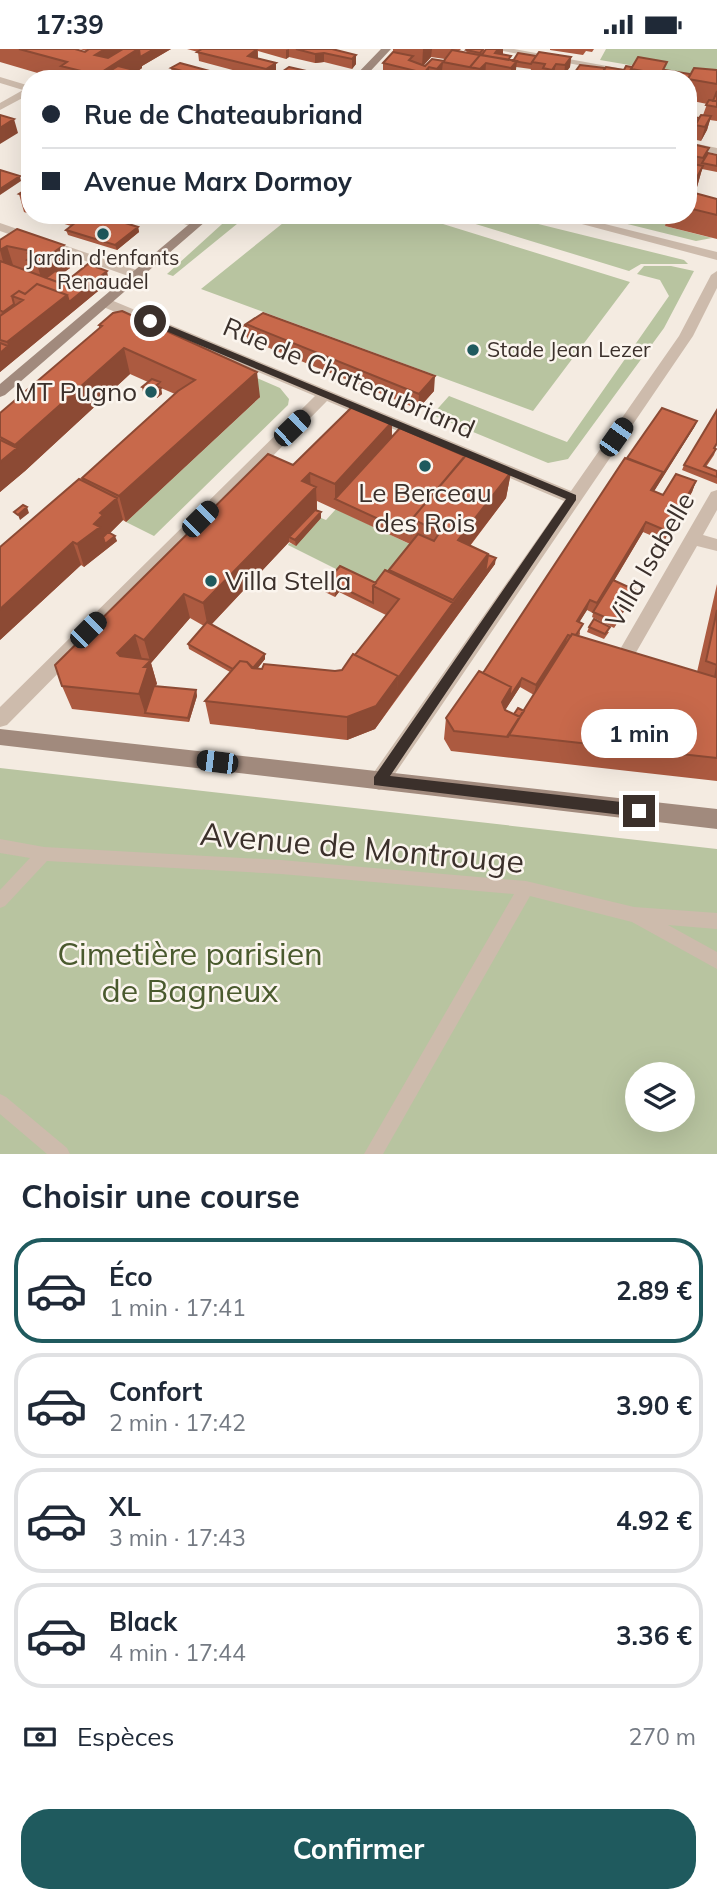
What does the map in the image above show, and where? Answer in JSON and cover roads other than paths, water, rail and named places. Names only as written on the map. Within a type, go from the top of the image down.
[{"type":"main road","points":[[365,70],[386,49]]},
{"type":"main road","points":[[0,392],[196,225]]},
{"type":"main road","points":[[0,737],[717,820]]},
{"type":"street","points":[[497,49],[620,70]]},
{"type":"street","points":[[0,80],[21,86]]},
{"type":"street","points":[[0,107],[21,94]]},
{"type":"street","points":[[697,147],[717,151]]},
{"type":"street","points":[[591,224],[717,255]]},
{"type":"street","points":[[0,227],[138,275]]},
{"type":"street","points":[[379,781],[686,336],[717,275]]},
{"type":"street","name":"Rue de Chateaubriand","points":[[106,303],[572,498]]},
{"type":"street","points":[[0,719],[326,394]]},
{"type":"street","name":"Villa Isabelle","points":[[628,650],[717,496]]},
{"type":"street","points":[[693,539],[717,545]]},
{"type":"lane","name":"Avenue de Montrouge","points":[[0,846],[44,853],[281,867],[526,888],[635,915],[717,921]]},
{"type":"lane","points":[[0,901],[44,853]]},
{"type":"lane","points":[[373,1154],[526,888]]},
{"type":"lane","points":[[635,915],[717,961]]},
{"type":"lane","points":[[0,1103],[61,1154]]},
{"type":"place","name":"Jardin d'enfants Renaudel","points":[[103,234]]},
{"type":"place","name":"Stade Jean Lezer","points":[[473,350]]},
{"type":"place","name":"MT Pugno","points":[[151,392]]},
{"type":"place","name":"Le Berceau des Rois","points":[[425,466]]},
{"type":"place","name":"Villa Stella","points":[[211,581]]},
{"type":"park label","name":"Cimetière parisien de Bagneux","points":[[190,972]]}]
